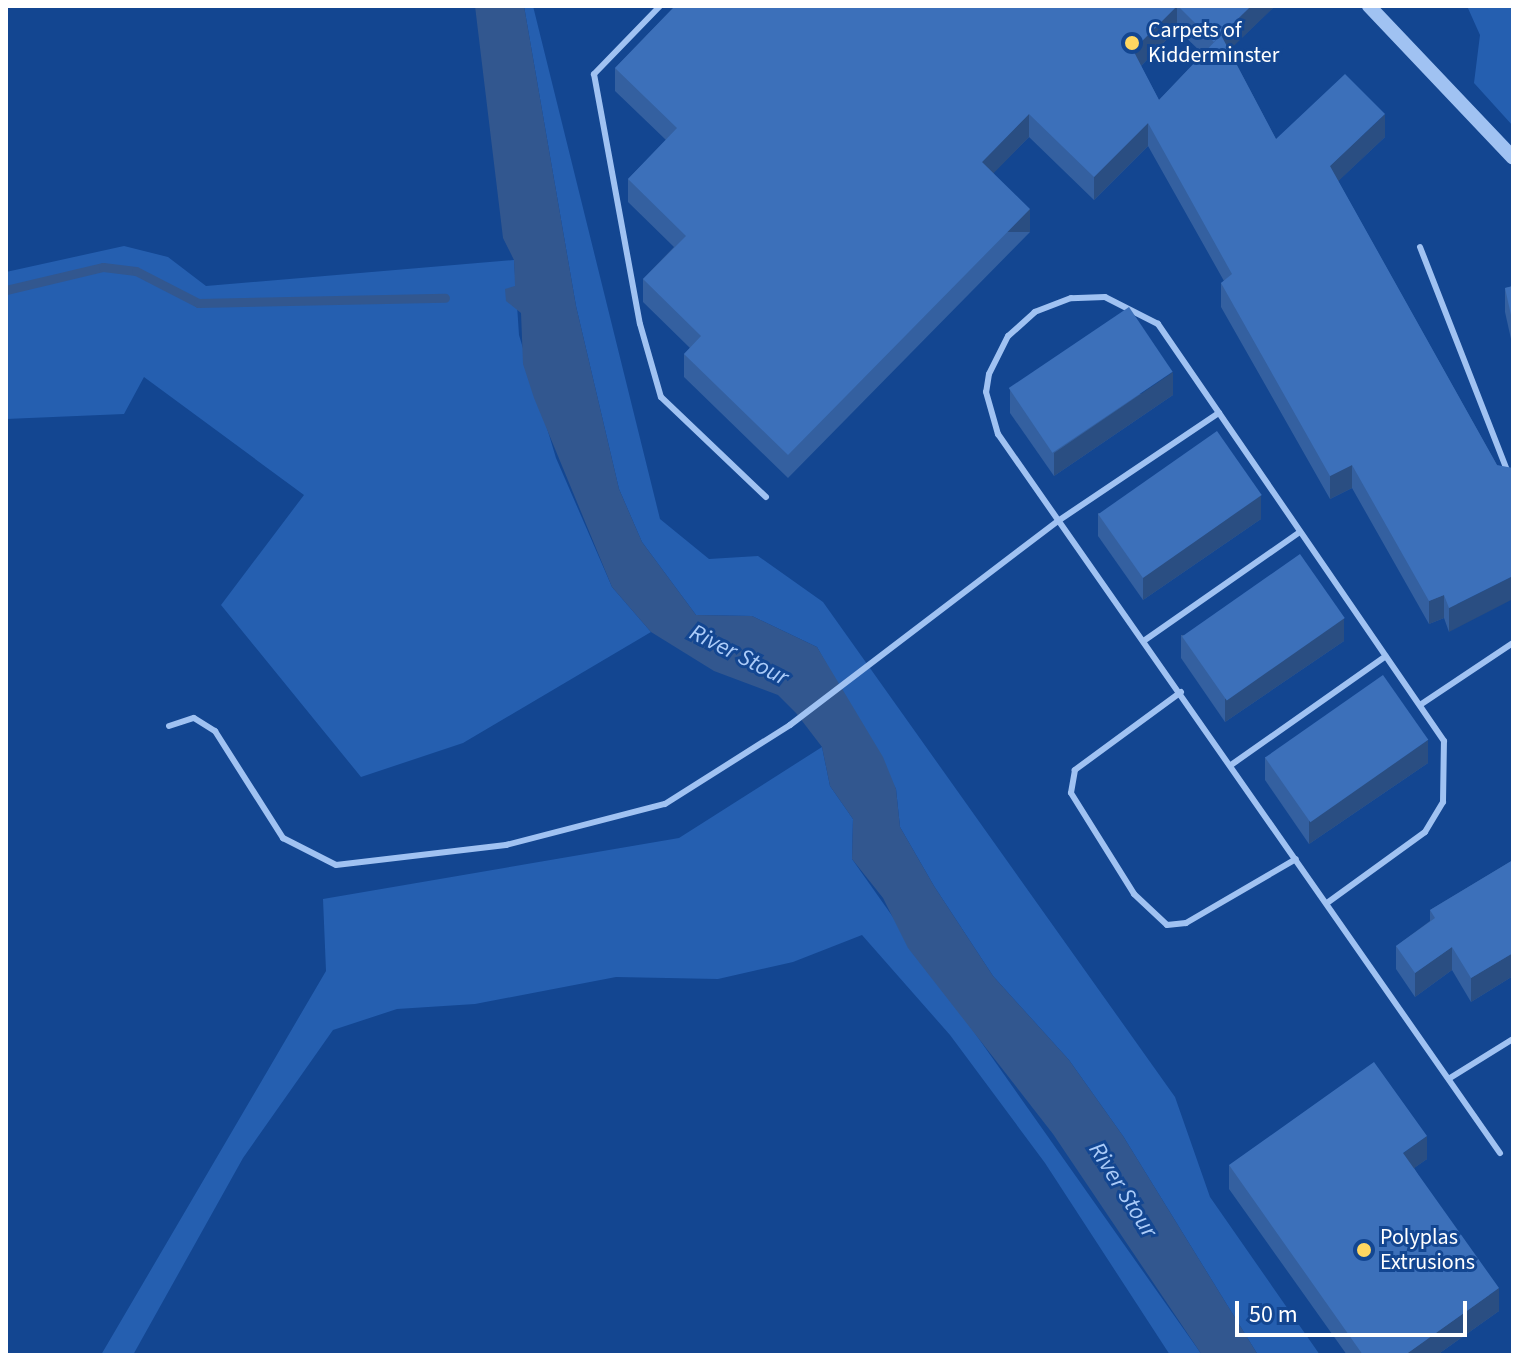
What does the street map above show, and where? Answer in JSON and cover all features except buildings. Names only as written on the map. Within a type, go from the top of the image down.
[{"type":"street","points":[[1369,6],[1513,158]]},
{"type":"lane","points":[[660,6],[594,74],[640,324],[661,397],[766,497]]},
{"type":"lane","points":[[1420,247],[1513,486]]},
{"type":"lane","points":[[1327,903],[1425,832],[1443,802],[1444,741],[1158,324],[1134,306],[1089,296],[1035,312],[1001,347],[986,392],[998,434],[1145,640],[1500,1153]]},
{"type":"lane","points":[[169,726],[194,718],[215,731],[283,838],[336,865],[506,845],[665,804],[790,725],[1058,521],[1219,413]]},
{"type":"lane","points":[[1145,640],[1300,532]]},
{"type":"lane","points":[[1420,705],[1513,643]]},
{"type":"lane","points":[[1231,765],[1386,656]]},
{"type":"lane","points":[[1181,692],[1075,770],[1071,793],[1134,894],[1167,925],[1186,923],[1296,859]]},
{"type":"lane","points":[[1450,1078],[1513,1039]]},
{"type":"shaded area","points":[[524,6],[533,6],[660,519],[709,559],[758,556],[823,602],[1175,1097],[1210,1197],[1320,1355],[1258,1355],[1123,1136],[1069,1060],[993,976],[934,886],[900,827],[896,789],[817,647],[752,616],[696,615],[642,542],[619,489],[576,306]]},
{"type":"shaded area","points":[[1467,6],[1513,6],[1513,126],[1474,83],[1480,35]]},
{"type":"shaded area","points":[[124,246],[168,257],[206,286],[514,260],[519,335],[556,458],[612,587],[651,632],[463,743],[361,777],[221,605],[304,495],[144,377],[124,414],[6,419],[6,272]]},
{"type":"shaded area","points":[[822,747],[830,786],[853,819],[852,859],[1202,1355],[1170,1355],[1045,1163],[950,1035],[862,935],[793,962],[718,979],[616,977],[475,1004],[397,1009],[333,1030],[243,1158],[133,1355],[101,1355],[326,971],[323,899],[679,838]]},
{"type":"water","name":"River Stour","points":[[475,6],[524,6],[576,306],[619,489],[642,542],[696,615],[752,616],[817,647],[883,757],[896,789],[900,827],[934,886],[993,976],[1069,1060],[1123,1136],[1258,1355],[1202,1355],[1053,1134],[908,948],[883,898],[852,859],[853,819],[830,786],[822,747],[796,713],[778,695],[714,671],[651,632],[612,587],[534,398],[523,364],[521,313],[506,301],[505,289],[515,286],[514,260],[503,238]]},
{"type":"waterway","points":[[6,290],[103,267],[136,271],[198,303],[445,298]]},
{"type":"place","name":"Carpets of Kidderminster","points":[[1132,43]]},
{"type":"place","name":"Polyplas Extrusions","points":[[1364,1250]]}]
